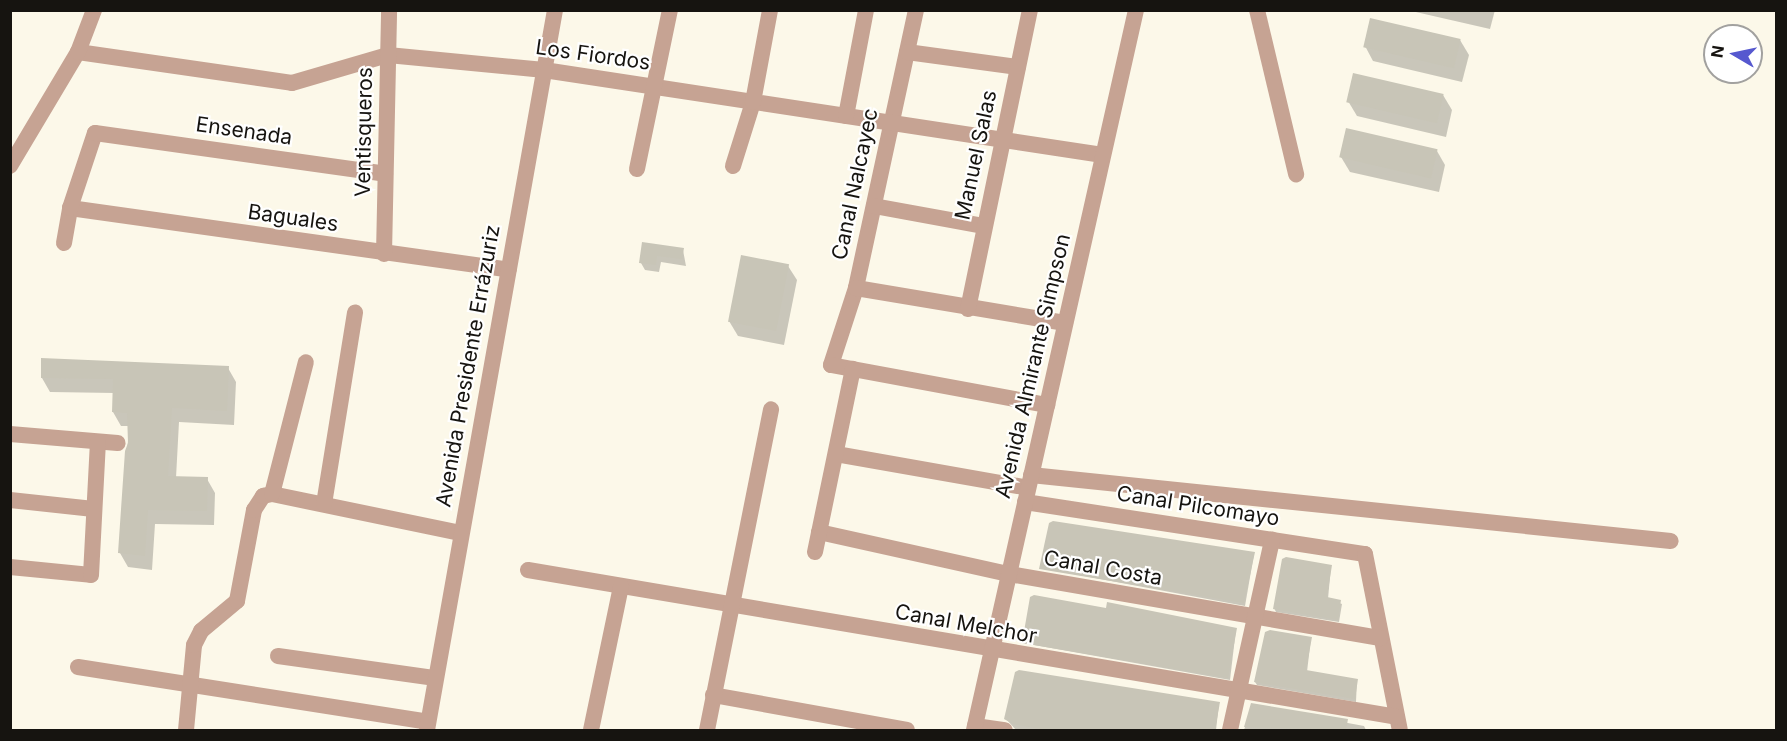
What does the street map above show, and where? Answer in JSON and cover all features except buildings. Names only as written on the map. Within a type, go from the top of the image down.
[{"type":"street","points":[[10,166],[78,52],[94,10]]},
{"type":"street","name":"Ventisqueros","points":[[384,254],[389,10]]},
{"type":"street","name":"Avenida Presidente Errázuriz","points":[[428,726],[555,10]]},
{"type":"street","points":[[637,169],[656,87],[670,10]]},
{"type":"street","points":[[733,166],[753,102],[770,10]]},
{"type":"street","points":[[846,116],[866,10]]},
{"type":"street","name":"Canal Nalcayec","points":[[853,369],[831,365],[856,288],[916,10]]},
{"type":"street","name":"Manuel Salas","points":[[968,309],[1030,10]]},
{"type":"street","name":"Avenida Almirante Simpson","points":[[975,728],[1136,10]]},
{"type":"street","points":[[1257,10],[1296,174]]},
{"type":"street","name":"Los Fiordos","points":[[78,52],[292,83],[388,55],[544,70],[1103,155]]},
{"type":"street","points":[[907,52],[1018,68]]},
{"type":"street","name":"Ensenada","points":[[70,208],[96,133],[385,174]]},
{"type":"street","points":[[874,206],[984,225]]},
{"type":"street","points":[[64,243],[70,208]]},
{"type":"street","name":"Baguales","points":[[70,208],[509,270]]},
{"type":"street","points":[[856,288],[968,309],[1065,323]]},
{"type":"street","points":[[324,504],[355,312]]},
{"type":"street","points":[[272,494],[306,362]]},
{"type":"street","points":[[815,552],[853,369],[1047,405]]},
{"type":"street","points":[[707,730],[771,409]]},
{"type":"street","points":[[10,434],[118,443]]},
{"type":"street","points":[[10,567],[91,575],[98,442]]},
{"type":"street","name":"Canal Pilcomayo","points":[[836,454],[1028,488],[1272,540],[1365,554],[1381,638]]},
{"type":"street","points":[[1028,488],[1671,541]]},
{"type":"street","points":[[186,730],[194,645],[201,631],[237,602],[254,510],[263,496],[272,494],[461,533]]},
{"type":"street","points":[[10,500],[94,509]]},
{"type":"street","name":"Canal Costa","points":[[819,532],[1009,574],[1254,618],[1381,638]]},
{"type":"street","points":[[1230,730],[1272,540]]},
{"type":"street","name":"Canal Melchor","points":[[528,570],[1238,693],[1399,724]]},
{"type":"street","points":[[591,730],[621,586]]},
{"type":"street","points":[[1381,638],[1399,724]]},
{"type":"street","points":[[278,656],[435,678]]},
{"type":"street","points":[[78,667],[189,683],[428,726]]},
{"type":"street","points":[[713,695],[907,730]]},
{"type":"street","points":[[975,728],[1005,730]]}]
